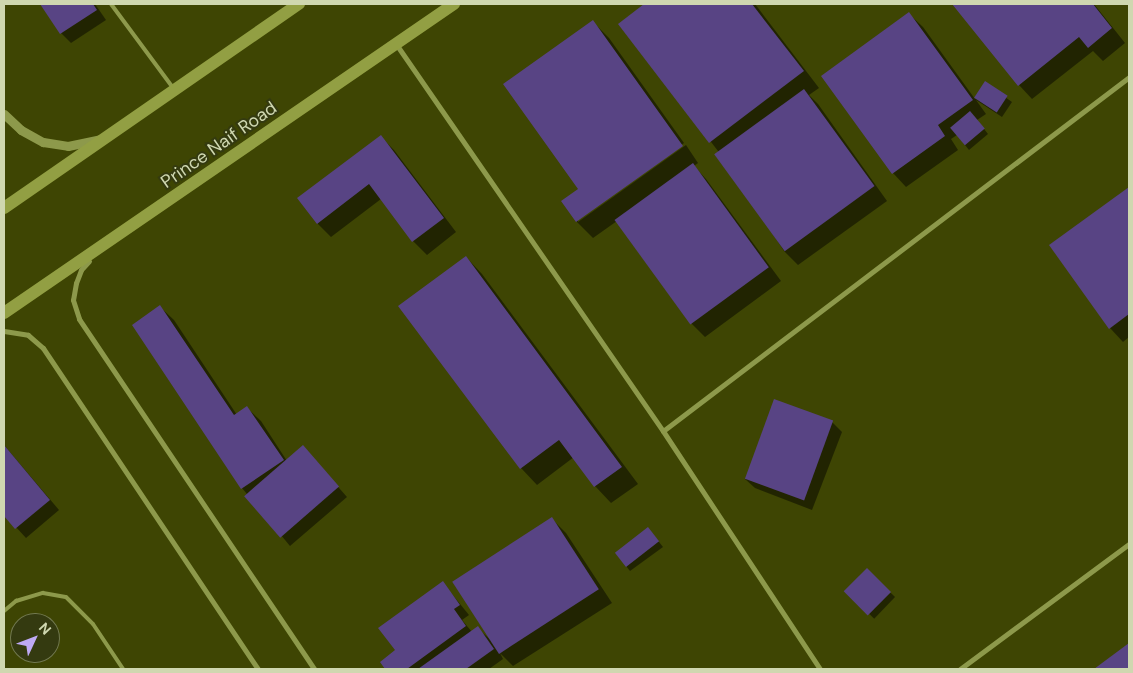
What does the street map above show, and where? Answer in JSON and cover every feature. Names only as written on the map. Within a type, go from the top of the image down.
[{"type":"main road","points":[[4,208],[299,4]]},
{"type":"main road","name":"Prince Naif Road","points":[[4,313],[96,252],[454,4]]},
{"type":"street","points":[[396,44],[663,431],[820,669]]},
{"type":"street","points":[[663,431],[1129,76]]},
{"type":"street","points":[[4,114],[21,130],[44,142],[68,146],[105,137]]},
{"type":"street","points":[[96,252],[81,270],[76,283],[73,300],[79,319],[314,669]]},
{"type":"street","points":[[4,331],[28,335],[43,348],[258,669]]},
{"type":"street","points":[[960,669],[1129,544]]},
{"type":"lane","points":[[119,4],[113,6],[175,91]]},
{"type":"lane","points":[[4,612],[16,601],[43,593],[66,598],[93,624],[123,669]]},
{"type":"building","points":[[40,4],[93,4],[97,10],[60,34]]},
{"type":"building","points":[[644,4],[752,4],[804,71],[709,143],[618,24]]},
{"type":"building","points":[[952,4],[1093,4],[1112,28],[1088,48],[1079,37],[1018,86]]},
{"type":"building","points":[[909,12],[973,100],[938,125],[945,136],[892,174],[821,76]]},
{"type":"building","points":[[593,20],[683,146],[576,222],[561,201],[578,189],[503,84]]},
{"type":"building","points":[[985,81],[1008,96],[997,112],[974,98]]},
{"type":"building","points":[[804,89],[875,186],[785,251],[714,154]]},
{"type":"building","points":[[970,111],[985,129],[965,145],[950,128]]},
{"type":"building","points":[[381,135],[444,218],[412,242],[369,184],[317,224],[297,198]]},
{"type":"building","points":[[693,163],[769,267],[690,324],[615,220]]},
{"type":"building","points":[[1129,187],[1129,314],[1109,329],[1049,245]]},
{"type":"building","points":[[466,256],[622,467],[594,487],[559,440],[520,469],[398,306]]},
{"type":"building","points":[[160,305],[234,415],[247,406],[284,460],[241,489],[132,325]]},
{"type":"building","points":[[774,399],[833,421],[804,500],[745,479]]},
{"type":"building","points":[[4,445],[50,500],[15,529],[4,516]]},
{"type":"building","points":[[303,445],[339,487],[280,538],[244,496]]},
{"type":"building","points":[[552,517],[599,589],[499,654],[452,582]]},
{"type":"building","points":[[648,527],[659,541],[626,567],[615,553]]},
{"type":"building","points":[[867,568],[891,592],[868,615],[844,591]]},
{"type":"building","points":[[443,581],[460,605],[454,609],[466,626],[407,669],[385,669],[380,662],[395,650],[378,628]]},
{"type":"building","points":[[478,626],[494,649],[466,669],[418,669]]},
{"type":"building","points":[[1129,643],[1129,669],[1094,669]]}]
